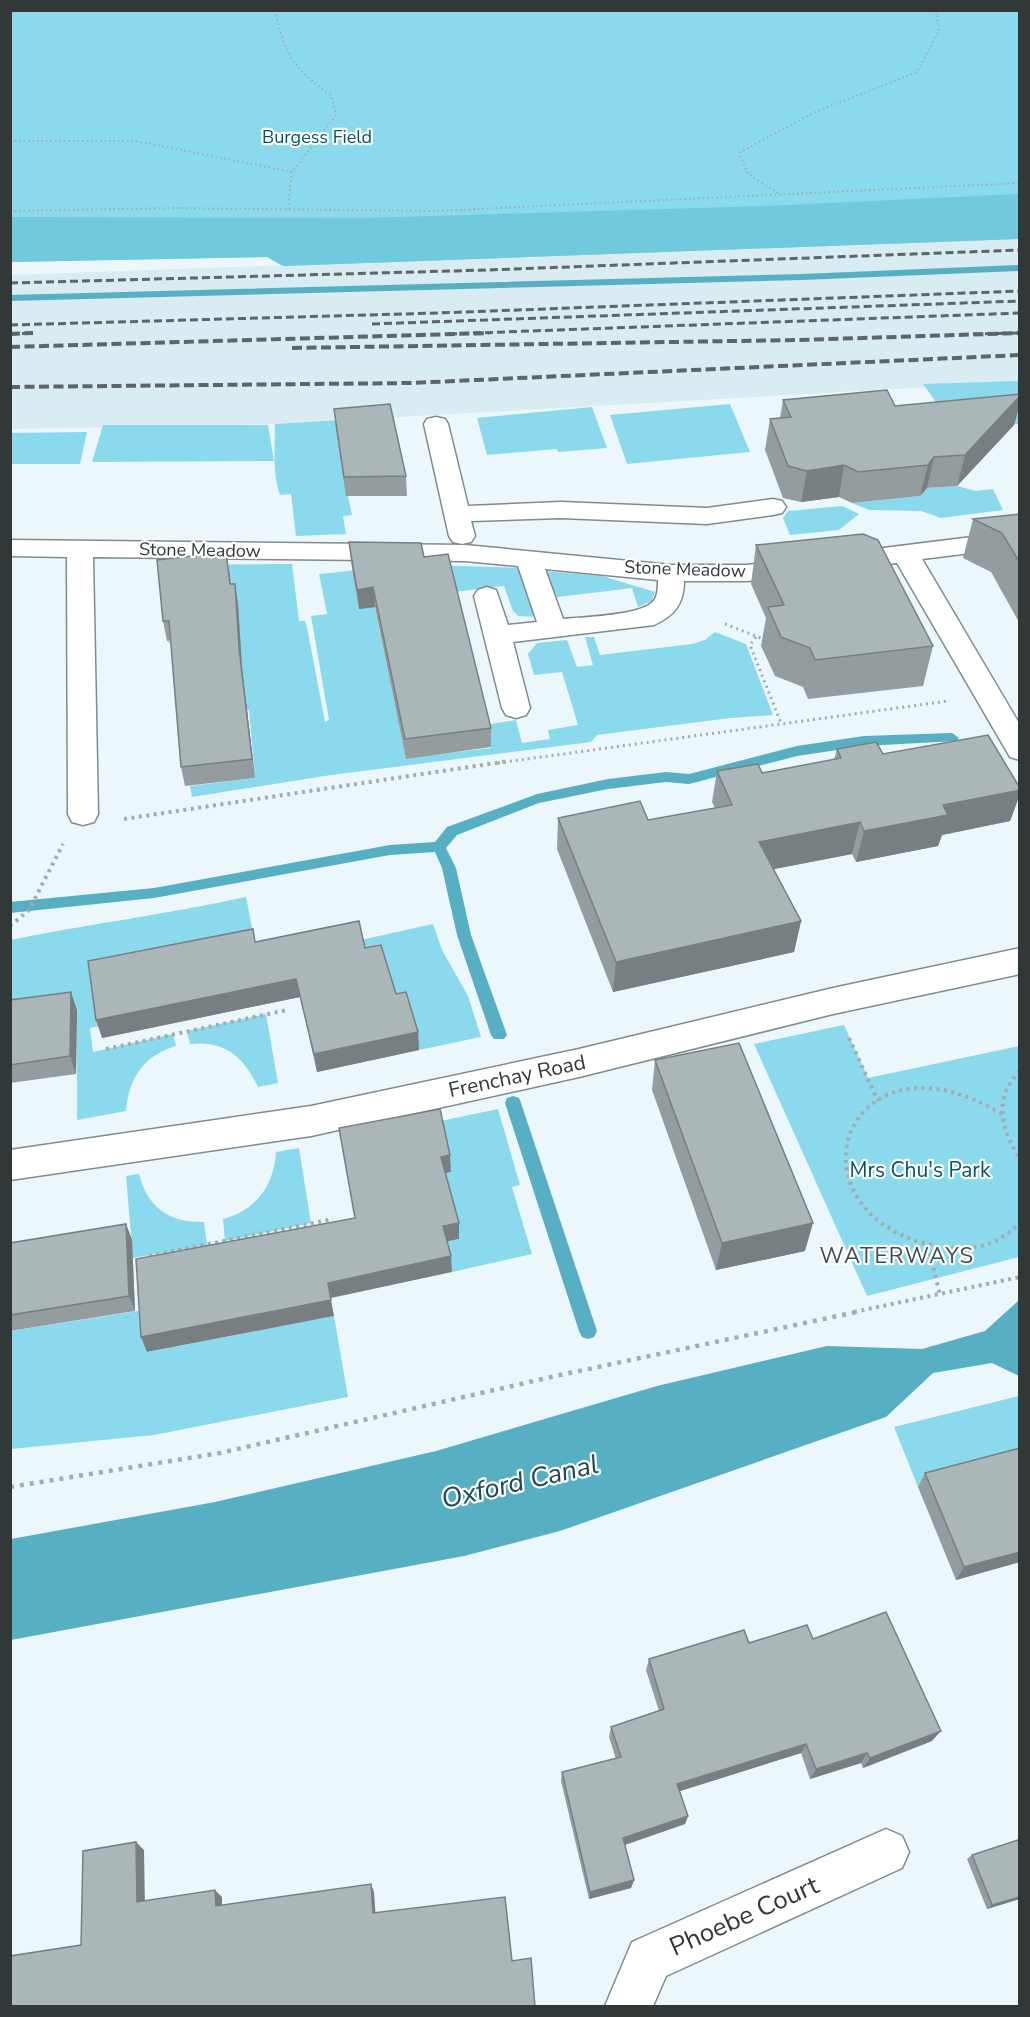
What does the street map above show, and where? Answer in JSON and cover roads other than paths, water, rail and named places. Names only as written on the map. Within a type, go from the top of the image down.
[{"type":"street","points":[[436,424],[465,553]]},
{"type":"street","points":[[458,514],[561,510],[707,516],[773,507]]},
{"type":"street","name":"Stone Meadow","points":[[10,548],[465,553],[672,573],[747,573],[1020,539]]},
{"type":"street","points":[[76,825],[80,549]]},
{"type":"street","points":[[905,553],[1020,750]]},
{"type":"street","points":[[528,558],[553,629]]},
{"type":"street","points":[[497,635],[644,619],[664,610],[671,597],[672,573]]},
{"type":"street","points":[[487,596],[516,708]]},
{"type":"street","name":"Frenchay Road","points":[[10,1166],[311,1121],[1020,961]]},
{"type":"street","name":"Phoebe Court","points":[[629,2007],[649,1959],[886,1852]]},
{"type":"water","name":"Oxford Canal","points":[[1019,1300],[1019,1376],[992,1363],[933,1373],[886,1417],[560,1531],[464,1556],[11,1640],[11,1539],[215,1502],[436,1451],[657,1386],[827,1346],[922,1349],[985,1331]]},
{"type":"waterway","points":[[10,298],[802,277],[1020,268]]},
{"type":"waterway","points":[[439,847],[452,831],[537,799],[608,784],[666,777],[689,779],[797,751],[864,741],[952,738]]},
{"type":"waterway","points":[[10,908],[154,893],[390,850],[439,847]]},
{"type":"waterway","points":[[439,847],[449,868],[464,935],[499,1035]]},
{"type":"waterway","points":[[513,1103],[588,1331]]},
{"type":"railway","points":[[10,283],[487,270],[1020,250]]},
{"type":"railway","points":[[10,325],[438,313],[1020,291]]},
{"type":"railway","points":[[372,324],[1020,301]]},
{"type":"railway","points":[[449,334],[1020,313]]},
{"type":"railway","points":[[10,334],[33,333]]},
{"type":"railway","points":[[10,347],[489,333]]},
{"type":"railway","points":[[292,348],[798,340],[1020,333],[973,334]]},
{"type":"railway","points":[[10,387],[411,383],[1020,355]]},
{"type":"district","name":"WATERWAYS","points":[[897,1256]]},
{"type":"park label","name":"Burgess Field","points":[[317,137]]},
{"type":"park label","name":"Mrs Chu's Park","points":[[920,1170]]}]
